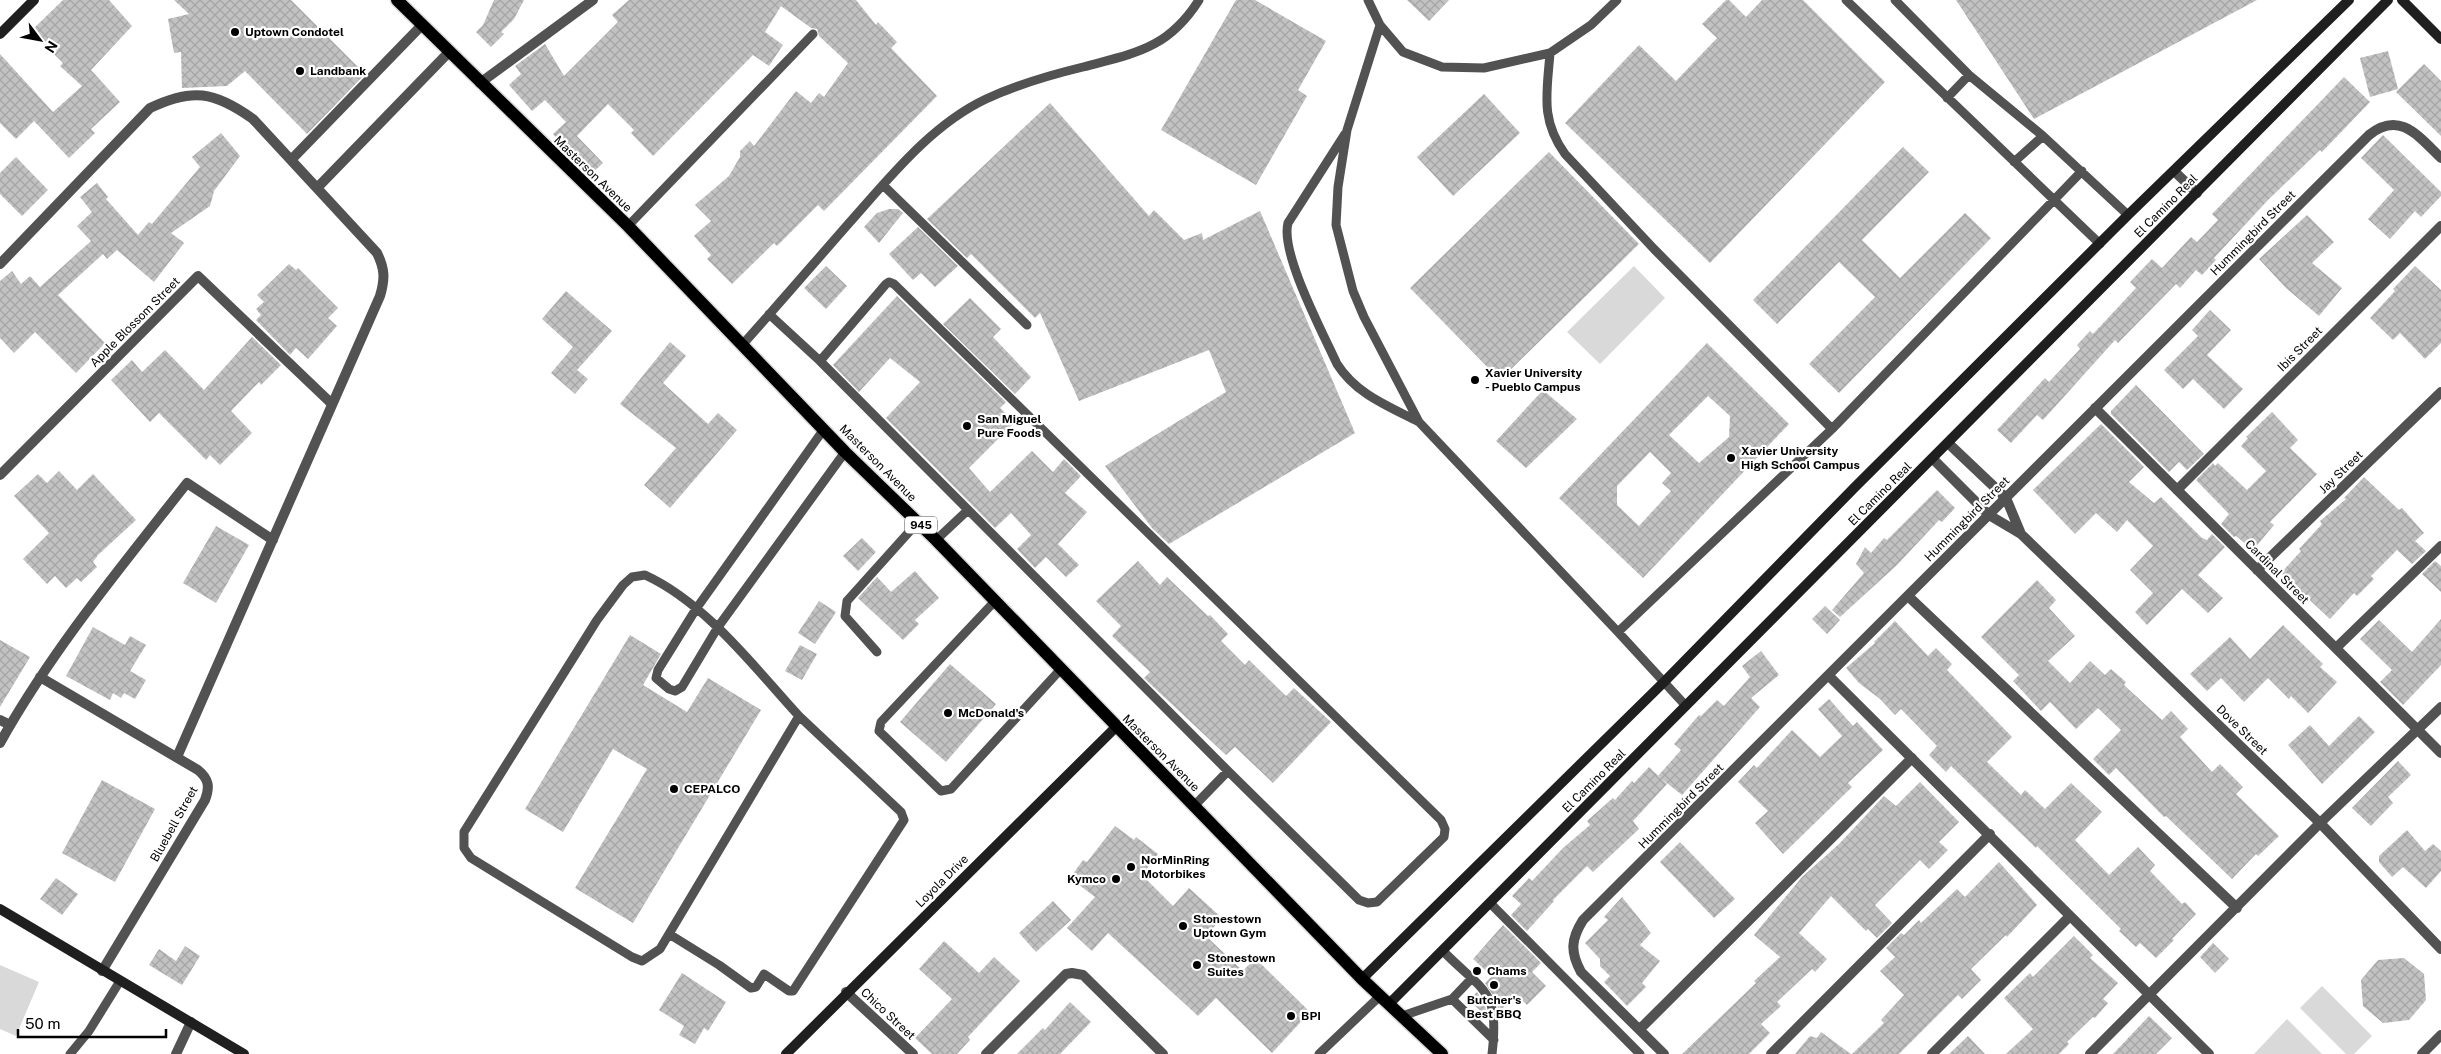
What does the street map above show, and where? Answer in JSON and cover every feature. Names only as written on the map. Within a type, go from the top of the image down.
[{"type":"main road","name":"Masterson Avenue","points":[[397,0],[628,226],[845,452],[936,540],[1060,670],[1362,979],[1442,1054]]},
{"type":"street","points":[[0,34],[34,0]]},
{"type":"street","points":[[572,14],[575,0]]},
{"type":"street","points":[[480,83],[593,0]]},
{"type":"street","name":"El Camino Real","points":[[1362,979],[1664,682],[2128,215],[2175,172],[2349,0]]},
{"type":"street","name":"El Camino Real","points":[[1385,1000],[1443,951],[2388,0]]},
{"type":"street","points":[[2402,0],[2441,39]]},
{"type":"street","points":[[291,160],[422,25]]},
{"type":"street","points":[[317,188],[449,52]]},
{"type":"street","points":[[0,264],[150,108],[174,97],[197,94],[236,106],[253,119],[377,254],[385,273],[380,296],[177,757]]},
{"type":"street","name":"Hummingbird Street","points":[[1640,1029],[1582,972],[1574,959],[1572,947],[1574,934],[1583,920],[2369,135],[2380,126],[2394,124],[2406,127],[2441,158]]},
{"type":"street","points":[[2175,172],[2197,193]]},
{"type":"street","name":"Ibis Street","points":[[2177,490],[2441,226]]},
{"type":"street","name":"Apple Blossom Street","points":[[0,475],[198,276],[332,404]]},
{"type":"street","name":"Jay Street","points":[[2258,570],[2441,392]]},
{"type":"street","name":"Cardinal Street","points":[[2096,408],[2441,753]]},
{"type":"street","name":"Dove Street","points":[[1948,443],[2006,498],[2021,534]]},
{"type":"street","name":"Dove Street","points":[[1933,459],[1989,515],[2021,534],[2320,823],[2441,949]]},
{"type":"street","points":[[0,743],[40,677],[82,617],[186,483],[273,540]]},
{"type":"street","points":[[2336,648],[2441,546]]},
{"type":"street","points":[[1908,596],[2237,908]]},
{"type":"street","points":[[1829,676],[1990,834],[2069,917],[2209,1054]]},
{"type":"street","name":"Bluebell Street","points":[[40,677],[177,757],[205,775],[209,783],[209,791],[102,971]]},
{"type":"street","points":[[2090,1054],[2320,823],[2441,707]]},
{"type":"street","points":[[0,720],[10,725]]},
{"type":"street","name":"Loyola Drive","points":[[786,1054],[846,992],[1116,727]]},
{"type":"street","points":[[1664,1054],[1640,1029],[1912,758]]},
{"type":"street","points":[[1771,1054],[1990,834]]},
{"type":"street","points":[[0,909],[244,1054]]},
{"type":"street","points":[[1932,1054],[2069,917]]},
{"type":"street","points":[[988,1053],[1066,974],[1072,973],[1083,975],[1163,1054]]},
{"type":"street","name":"Chico Street","points":[[846,992],[913,1054]]},
{"type":"street","points":[[176,1054],[191,1022]]},
{"type":"street","points":[[2422,1054],[2441,1034]]},
{"type":"lane","points":[[742,344],[883,185],[945,123],[960,113],[1008,90],[1082,67],[1137,53],[1168,36],[1190,14],[1199,0]]},
{"type":"lane","points":[[1368,0],[1380,25],[1403,52],[1442,67],[1484,68],[1550,53],[1591,25],[1617,0]]},
{"type":"lane","points":[[1846,0],[2100,244]]},
{"type":"lane","points":[[1895,0],[1969,75],[2082,170],[2128,215]]},
{"type":"lane","points":[[1380,25],[1347,130],[1338,187],[1336,225],[1353,291],[1364,317],[1419,422],[1686,706]]},
{"type":"lane","points":[[628,226],[813,34]]},
{"type":"lane","points":[[1550,53],[1546,104],[1553,138],[1565,154],[1654,249],[1832,429]]},
{"type":"lane","points":[[1947,98],[1969,75]]},
{"type":"lane","points":[[1347,130],[1288,223],[1286,232],[1292,261],[1337,364],[1346,378],[1372,398],[1419,422]]},
{"type":"lane","points":[[2014,162],[2043,136]]},
{"type":"lane","points":[[1618,632],[1832,429],[2082,170]]},
{"type":"lane","points":[[883,185],[1027,325]]},
{"type":"lane","points":[[770,314],[820,361],[1228,771],[1360,900],[1368,903],[1377,902],[1444,837],[1445,828],[1441,820],[894,284],[889,282],[886,284],[820,361]]},
{"type":"lane","points":[[824,429],[696,609],[658,670],[656,678],[669,689],[675,691],[682,686],[718,628],[845,452]]},
{"type":"lane","points":[[936,540],[968,510]]},
{"type":"lane","points":[[877,652],[845,616],[844,609],[855,592],[918,522]]},
{"type":"lane","points":[[669,934],[719,965],[751,988],[756,986],[764,974],[789,991],[793,991],[904,820],[901,812],[799,716],[718,628],[664,583],[646,575],[632,577],[623,585],[597,620],[464,832],[464,848],[471,858],[632,957],[642,961],[651,957],[660,949],[799,716]]},
{"type":"lane","points":[[995,601],[881,722],[879,731],[941,792],[946,791],[1060,670]]},
{"type":"lane","points":[[1194,806],[1228,771]]},
{"type":"lane","points":[[1490,903],[1640,1054]]},
{"type":"lane","points":[[1443,951],[1485,991],[1490,999],[1493,1011],[1494,1040],[1492,1054]]},
{"type":"lane","points":[[1402,1016],[1452,999],[1472,978]]},
{"type":"lane","points":[[70,1054],[89,1031],[120,981]]},
{"type":"lane","points":[[1452,999],[1494,1040]]},
{"type":"lane","points":[[1319,1054],[1385,1000]]},
{"type":"shaded area","points":[[1634,266],[1665,298],[1600,364],[1567,332]]},
{"type":"shaded area","points":[[0,965],[39,982],[16,1036],[0,1029]]},
{"type":"shaded area","points":[[2322,986],[2372,1036],[2354,1054],[2346,1054],[2300,1008]]},
{"type":"shaded area","points":[[2287,1019],[2322,1054],[2254,1054]]},
{"type":"building","points":[[63,0],[109,0],[132,26],[91,70],[120,102],[91,129],[95,133],[69,158],[34,121],[16,139],[0,123],[0,54],[53,112],[82,86],[60,66],[63,63],[31,31]]},
{"type":"building","points":[[174,0],[291,0],[365,74],[307,134],[245,71],[227,86],[182,88],[181,52],[174,53],[168,19],[189,14]]},
{"type":"building","points":[[494,0],[524,0],[514,19],[501,32],[504,34],[491,47],[476,32],[483,25]]},
{"type":"building","points":[[629,0],[856,0],[876,25],[878,22],[897,42],[891,48],[937,96],[824,211],[818,205],[777,246],[774,243],[732,284],[707,259],[711,255],[694,236],[711,221],[695,205],[729,176],[740,157],[740,151],[750,141],[754,146],[796,91],[811,103],[819,93],[824,97],[848,63],[819,36],[817,29],[811,28],[781,6],[765,32],[783,45],[769,66],[753,55],[653,156],[631,133],[634,130],[608,104],[577,136],[603,163],[592,173],[553,134],[566,122],[545,100],[532,111],[509,85],[521,74],[515,66],[545,44],[564,76],[618,22],[612,15]]},
{"type":"building","points":[[1236,0],[1255,0],[1326,41],[1298,90],[1307,96],[1256,185],[1161,130]]},
{"type":"building","points":[[1407,0],[1449,0],[1429,21]]},
{"type":"building","points":[[1726,0],[1729,0],[1746,17],[1762,0],[1803,0],[1885,82],[1710,263],[1565,123],[1639,45],[1676,81],[1717,38],[1702,24]]},
{"type":"building","points":[[1956,0],[2257,0],[2034,119]]},
{"type":"building","points":[[2388,51],[2398,89],[2370,97],[2360,58]]},
{"type":"building","points":[[2424,64],[2441,81],[2441,136],[2396,92]]},
{"type":"building","points":[[2344,77],[2370,102],[2322,152],[2320,150],[2268,200],[2214,258],[2216,260],[2202,275],[2196,270],[2180,288],[2176,284],[2118,343],[2115,340],[2043,420],[2037,415],[2011,443],[1997,430],[2045,378],[2049,382],[2080,349],[2077,345],[2090,331],[2093,334],[2136,288],[2130,282],[2152,259],[2162,268],[2191,237],[2197,242],[2218,220],[2212,214]]},
{"type":"building","points":[[1484,94],[1520,133],[1453,196],[1417,157]]},
{"type":"building","points":[[1050,103],[1149,216],[1154,210],[1184,240],[1202,233],[1203,240],[1260,211],[1355,433],[1169,544],[1152,528],[1105,466],[1226,392],[1209,350],[1079,401],[1040,313],[1035,318],[971,254],[967,258],[927,219]]},
{"type":"building","points":[[221,133],[240,156],[214,191],[210,206],[171,233],[184,243],[154,282],[117,250],[107,259],[103,254],[58,295],[105,343],[76,373],[35,332],[14,353],[0,338],[0,281],[12,271],[21,284],[30,276],[40,287],[91,241],[77,226],[92,212],[80,197],[97,183],[108,197],[106,199],[138,235],[149,222],[152,224],[200,167],[192,157]]},
{"type":"building","points":[[2383,135],[2441,192],[2441,196],[2421,217],[2415,211],[2390,239],[2368,219],[2394,190],[2361,158]]},
{"type":"building","points":[[1903,147],[1929,172],[1862,240],[1900,278],[1965,213],[1991,238],[1839,393],[1809,364],[1875,297],[1839,262],[1777,324],[1753,300]]},
{"type":"building","points":[[1549,152],[1639,244],[1500,380],[1410,288]]},
{"type":"building","points":[[16,157],[48,190],[22,216],[0,194],[0,173]]},
{"type":"building","points":[[889,209],[898,209],[903,213],[879,243],[864,227],[877,213]]},
{"type":"building","points":[[2307,215],[2334,242],[2312,263],[2342,288],[2319,316],[2286,288],[2259,259]]},
{"type":"building","points":[[918,227],[958,266],[935,287],[921,273],[913,280],[889,254]]},
{"type":"building","points":[[289,264],[296,270],[298,268],[338,308],[328,318],[337,326],[308,359],[296,348],[290,355],[256,320],[261,315],[256,309],[264,302],[257,295]]},
{"type":"building","points":[[826,266],[847,286],[826,309],[804,288]]},
{"type":"building","points":[[2415,266],[2441,290],[2441,343],[2425,359],[2400,333],[2393,340],[2370,318],[2395,291],[2393,289]]},
{"type":"building","points":[[566,291],[612,331],[577,370],[588,379],[575,394],[551,373],[573,347],[542,319]]},
{"type":"building","points":[[897,296],[1006,402],[1000,408],[1015,422],[969,468],[990,492],[1032,451],[1053,472],[1064,459],[1081,476],[1065,493],[1087,512],[1058,544],[1079,565],[1066,577],[1046,557],[1035,568],[1017,549],[1031,535],[1011,513],[995,528],[886,418],[920,382],[890,358],[859,392],[833,365]]},
{"type":"building","points":[[970,298],[1001,329],[993,337],[1031,377],[1015,394],[943,324]]},
{"type":"building","points":[[2210,310],[2231,330],[2207,355],[2243,389],[2224,409],[2193,379],[2183,389],[2164,370],[2198,336],[2192,330]]},
{"type":"building","points":[[252,337],[281,365],[261,385],[259,382],[231,411],[252,433],[220,465],[210,455],[206,460],[159,413],[150,422],[111,380],[132,360],[142,372],[165,350],[204,390]]},
{"type":"building","points":[[670,342],[686,356],[663,383],[708,424],[718,413],[737,430],[670,508],[644,485],[676,448],[620,404]]},
{"type":"building","name":"Xavier University High School Campus","points":[[1707,343],[1789,424],[1643,578],[1559,498]],"holes":[[[1708,396],[1730,416],[1729,437],[1699,463],[1669,435]],[[1650,452],[1671,473],[1662,483],[1671,491],[1639,526],[1617,505],[1617,486]]]},
{"type":"building","points":[[2136,385],[2204,454],[2187,470],[2179,462],[2169,472],[2111,414],[2111,411]]},
{"type":"building","points":[[1543,390],[1577,419],[1526,468],[1496,441]]},
{"type":"building","points":[[2272,412],[2298,440],[2290,448],[2317,474],[2270,522],[2274,525],[2253,550],[2236,536],[2234,537],[2221,524],[2229,514],[2196,480],[2213,463],[2215,466],[2218,463],[2247,490],[2266,471],[2241,446],[2248,438],[2246,437]]},
{"type":"building","points":[[2101,424],[2144,467],[2129,482],[2154,503],[2161,497],[2202,538],[2207,540],[2212,534],[2225,547],[2198,575],[2223,598],[2208,613],[2182,589],[2147,625],[2135,612],[2153,593],[2130,570],[2153,546],[2127,520],[2117,532],[2096,513],[2075,534],[2033,490]]},
{"type":"building","points":[[59,471],[77,490],[93,474],[136,520],[98,555],[93,562],[97,567],[81,582],[77,578],[66,588],[55,576],[47,584],[23,559],[49,533],[14,496],[38,474],[47,483]]},
{"type":"building","points":[[2364,477],[2399,510],[2402,508],[2424,533],[2415,541],[2426,551],[2412,564],[2397,550],[2371,576],[2374,579],[2357,596],[2354,593],[2330,619],[2281,573],[2301,551],[2299,549],[2322,524],[2320,521],[2346,499],[2344,498]]},
{"type":"building","points":[[1937,490],[1955,508],[1942,522],[1939,520],[1897,565],[1840,617],[1832,610],[1864,573],[1856,564],[1865,547],[1871,553],[1884,538],[1887,540]]},
{"type":"building","points":[[216,526],[249,545],[216,603],[183,583]]},
{"type":"building","points":[[862,538],[876,552],[858,571],[843,556]]},
{"type":"building","points":[[1138,561],[1160,585],[1167,577],[1208,616],[1210,615],[1228,634],[1221,641],[1245,665],[1249,660],[1286,696],[1294,688],[1331,722],[1273,783],[1235,747],[1226,755],[1144,678],[1150,672],[1112,636],[1121,626],[1096,601]]},
{"type":"building","points":[[2435,561],[2441,566],[2441,592],[2422,574]]},
{"type":"building","points":[[915,571],[939,598],[915,620],[919,624],[903,640],[858,598],[877,577],[891,592]]},
{"type":"building","points":[[2037,580],[2056,600],[2049,608],[2075,636],[2048,661],[2070,683],[2090,661],[2105,675],[2111,669],[2126,682],[2124,685],[2162,720],[2171,711],[2188,729],[2180,737],[2212,772],[2220,764],[2243,787],[2236,794],[2279,836],[2258,856],[2256,854],[2232,879],[2166,816],[2164,817],[2116,768],[2109,775],[2093,759],[2121,730],[2098,708],[2076,729],[2050,702],[2041,711],[2013,681],[2019,675],[1981,637]]},
{"type":"building","points":[[819,601],[836,612],[815,644],[798,633]]},
{"type":"building","points":[[1825,606],[1840,620],[1827,634],[1812,619]]},
{"type":"building","points":[[2441,619],[2441,665],[2403,705],[2380,682],[2392,670],[2360,639],[2379,620],[2412,652]]},
{"type":"building","points":[[1895,621],[1928,656],[1936,648],[1952,664],[1947,670],[2012,737],[1987,762],[2021,795],[2025,790],[2045,809],[2071,783],[2102,812],[2075,840],[2109,875],[2138,847],[2155,865],[2150,871],[2182,904],[2185,902],[2196,914],[2156,958],[2140,943],[2136,947],[2119,931],[2121,929],[2037,846],[2036,848],[1951,766],[1946,772],[1929,755],[1937,746],[1901,709],[1895,715],[1880,699],[1859,683],[1846,668],[1875,643]]},
{"type":"building","points":[[2283,625],[2323,664],[2320,667],[2337,682],[2308,713],[2291,696],[2289,699],[2268,678],[2244,702],[2221,678],[2207,691],[2190,674],[2230,637],[2250,659]]},
{"type":"building","points":[[93,627],[125,645],[130,636],[146,645],[130,671],[146,680],[135,699],[124,693],[121,698],[113,693],[110,700],[66,676]]},
{"type":"building","name":"CEPALCO","points":[[630,635],[661,654],[643,685],[687,712],[708,678],[761,710],[633,923],[575,888],[647,769],[613,749],[563,832],[525,809]]},
{"type":"building","points":[[0,640],[30,657],[0,707]]},
{"type":"building","points":[[800,645],[817,654],[802,680],[785,671]]},
{"type":"building","points":[[1761,651],[1779,675],[1751,698],[1760,707],[1682,795],[1658,776],[1681,750],[1674,744],[1699,715],[1701,716],[1717,700],[1724,706],[1750,677],[1742,666]]},
{"type":"building","name":"McDonald's","points":[[950,664],[996,704],[946,762],[900,722]]},
{"type":"building","points":[[1829,699],[1853,726],[1857,722],[1883,750],[1848,783],[1852,787],[1783,854],[1755,823],[1768,811],[1738,782],[1754,765],[1757,768],[1792,730],[1820,757],[1842,736],[1818,709]]},
{"type":"building","points":[[2359,716],[2375,732],[2322,784],[2288,745],[2310,725],[2329,746]]},
{"type":"building","points":[[2398,761],[2411,775],[2388,797],[2393,803],[2371,826],[2352,808]]},
{"type":"building","points":[[1649,767],[1667,784],[1633,821],[1639,829],[1593,872],[1587,866],[1553,900],[1527,931],[1511,915],[1521,904],[1512,896],[1529,878],[1532,881],[1563,848],[1590,825],[1587,821],[1613,798],[1615,800],[1632,781],[1634,783]]},
{"type":"building","points":[[102,780],[155,809],[115,882],[62,853]]},
{"type":"building","points":[[1920,782],[1959,822],[1939,842],[1948,850],[1929,869],[1920,860],[1875,905],[1892,923],[1877,938],[1868,929],[1866,931],[1831,896],[1799,933],[1827,959],[1815,972],[1812,969],[1777,1002],[1781,1006],[1761,1024],[1770,1033],[1749,1054],[1682,1054],[1756,983],[1754,981],[1780,957],[1754,935],[1802,877],[1839,844],[1884,796],[1896,806]]},
{"type":"building","points":[[1115,826],[1134,840],[1136,837],[1158,854],[1142,875],[1173,906],[1189,888],[1222,918],[1206,936],[1243,971],[1255,958],[1310,1012],[1272,1053],[1216,998],[1198,1016],[1108,933],[1092,951],[1067,928],[1095,897],[1070,878],[1083,860],[1087,862]]},
{"type":"building","points":[[2407,830],[2425,851],[2433,844],[2441,851],[2441,871],[2426,888],[2403,867],[2392,877],[2379,862],[2379,856]]},
{"type":"building","points":[[1680,842],[1735,899],[1714,918],[1660,862]]},
{"type":"building","points":[[1999,862],[2037,905],[2007,937],[2006,935],[1971,969],[1981,980],[1962,999],[1958,995],[1899,1054],[1852,1054],[1884,1023],[1881,1020],[1904,995],[1880,971],[1895,957],[1886,948],[1901,933],[1904,935],[1919,920],[1921,923],[1957,889],[1965,897]]},
{"type":"building","points":[[56,878],[78,894],[62,915],[40,899]]},
{"type":"building","points":[[1622,897],[1651,933],[1640,945],[1660,961],[1642,983],[1646,987],[1627,1006],[1604,982],[1610,976],[1600,966],[1600,959],[1585,943],[1608,920],[1604,917]]},
{"type":"building","points":[[1053,901],[1071,920],[1036,952],[1019,933]]},
{"type":"building","points":[[1503,925],[1541,963],[1532,972],[1546,986],[1527,1005],[1516,994],[1499,1012],[1496,1000],[1485,983],[1492,976],[1473,959]]},
{"type":"building","points":[[2074,936],[2093,955],[2090,958],[2118,983],[2103,999],[2108,1003],[2095,1018],[2093,1017],[2067,1042],[2069,1044],[2059,1054],[2006,1054],[2033,1029],[2004,998],[2030,973],[2033,977]]},
{"type":"building","points":[[944,941],[979,973],[994,957],[1020,981],[968,1037],[970,1040],[957,1054],[932,1054],[915,1038],[952,999],[919,969]]},
{"type":"building","points":[[2213,943],[2229,959],[2215,973],[2200,957]]},
{"type":"building","points":[[185,946],[200,956],[182,985],[149,965],[159,949],[176,961]]},
{"type":"building","points":[[2404,958],[2424,974],[2426,1000],[2409,1020],[2383,1023],[2363,1006],[2361,980],[2378,960]]},
{"type":"building","points":[[682,973],[726,1002],[708,1031],[704,1028],[695,1044],[679,1035],[684,1026],[659,1010]]},
{"type":"building","points":[[1477,992],[1485,1005],[1487,1017],[1469,1000]]},
{"type":"building","points":[[1070,1002],[1091,1022],[1060,1054],[1017,1054],[1043,1028],[1045,1030]]},
{"type":"building","points":[[2149,1016],[2172,1038],[2156,1054],[2113,1054]]},
{"type":"building","points":[[1821,1032],[1851,1054],[1795,1054],[1810,1036],[1817,1038]]},
{"type":"building","points":[[1968,1036],[1985,1054],[1949,1054]]},
{"type":"place","name":"Uptown Condotel","points":[[235,32]]},
{"type":"place","name":"Landbank","points":[[300,71]]},
{"type":"place","name":"Xavier University - Pueblo Campus","points":[[1475,380]]},
{"type":"place","name":"San Miguel Pure Foods","points":[[967,426]]},
{"type":"place","name":"Xavier University High School Campus","points":[[1731,458]]},
{"type":"place","name":"McDonald's","points":[[948,713]]},
{"type":"place","name":"CEPALCO","points":[[674,789]]},
{"type":"place","name":"NorMinRing Motorbikes","points":[[1131,867]]},
{"type":"place","name":"Kymco","points":[[1116,879]]},
{"type":"place","name":"Stonestown Uptown Gym","points":[[1183,926]]},
{"type":"place","name":"Stonestown Suites","points":[[1197,965]]},
{"type":"place","name":"Chams","points":[[1477,971]]},
{"type":"place","name":"Butcher's Best BBQ","points":[[1494,985]]},
{"type":"place","name":"BPI","points":[[1291,1016]]}]
